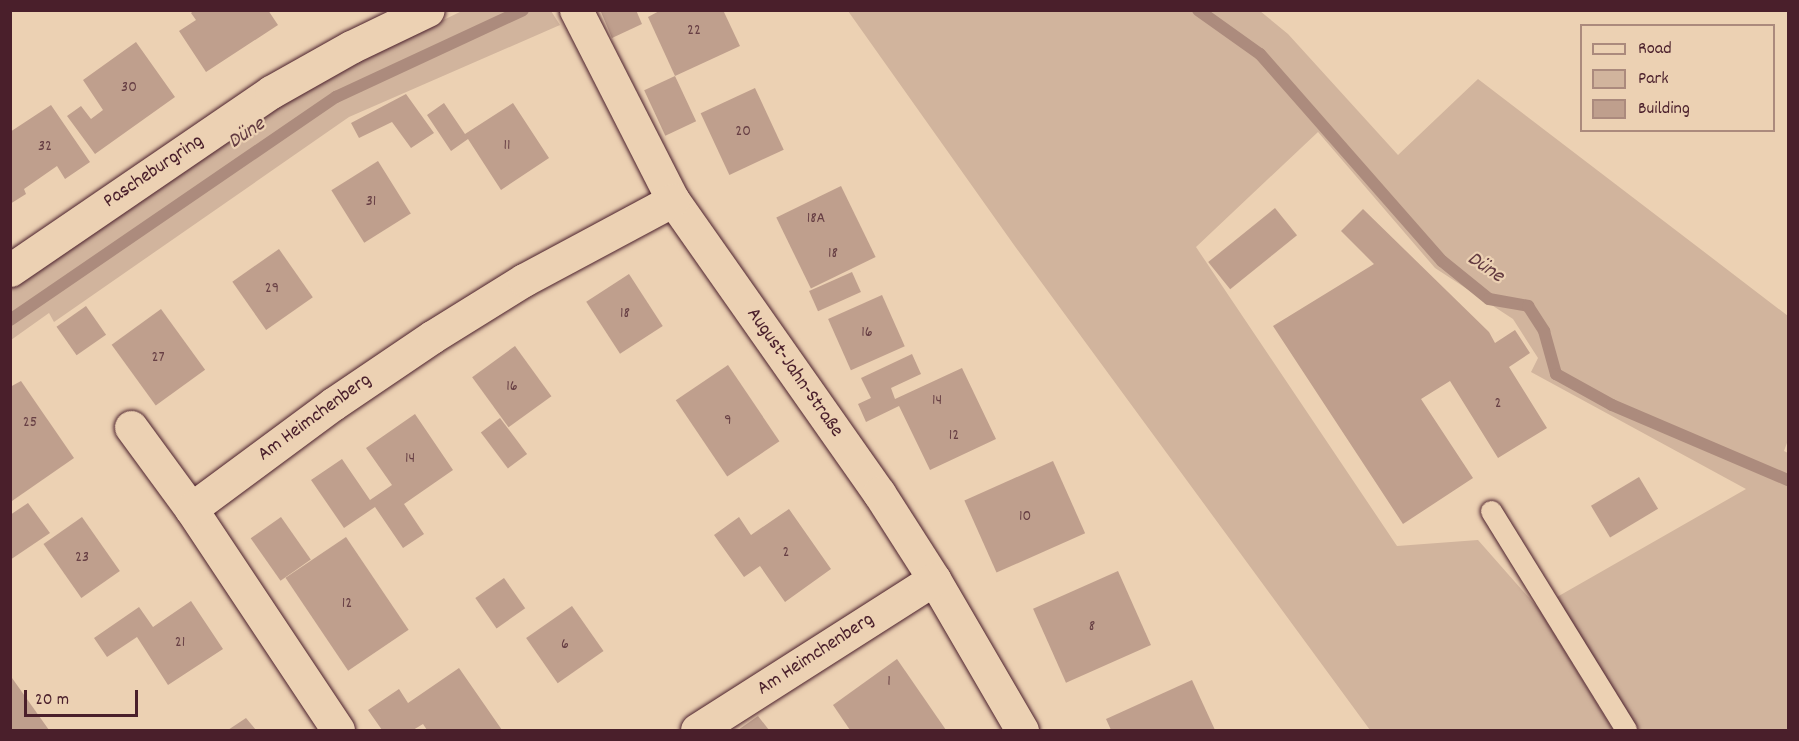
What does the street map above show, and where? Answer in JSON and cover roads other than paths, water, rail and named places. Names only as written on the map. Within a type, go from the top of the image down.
[{"type":"street","name":"Pascheburgring","points":[[10,270],[271,92],[351,47],[428,10]]},
{"type":"street","name":"August-Jahn-Straße","points":[[576,10],[673,200],[879,493],[934,579],[1022,730]]},
{"type":"street","name":"Am Heimchenberg","points":[[191,509],[333,404],[432,337],[524,280],[673,200]]},
{"type":"street","points":[[131,427],[191,509],[338,730]]},
{"type":"street","name":"Am Heimchenberg","points":[[697,730],[934,579]]},
{"type":"lane","points":[[1491,511],[1626,730]]},
{"type":"waterway","name":"Düne","points":[[10,320],[336,97],[523,10]]},
{"type":"waterway","name":"Düne","points":[[1198,10],[1260,54],[1442,261],[1489,299],[1528,306],[1544,331],[1556,374],[1612,405],[1788,480]]}]
